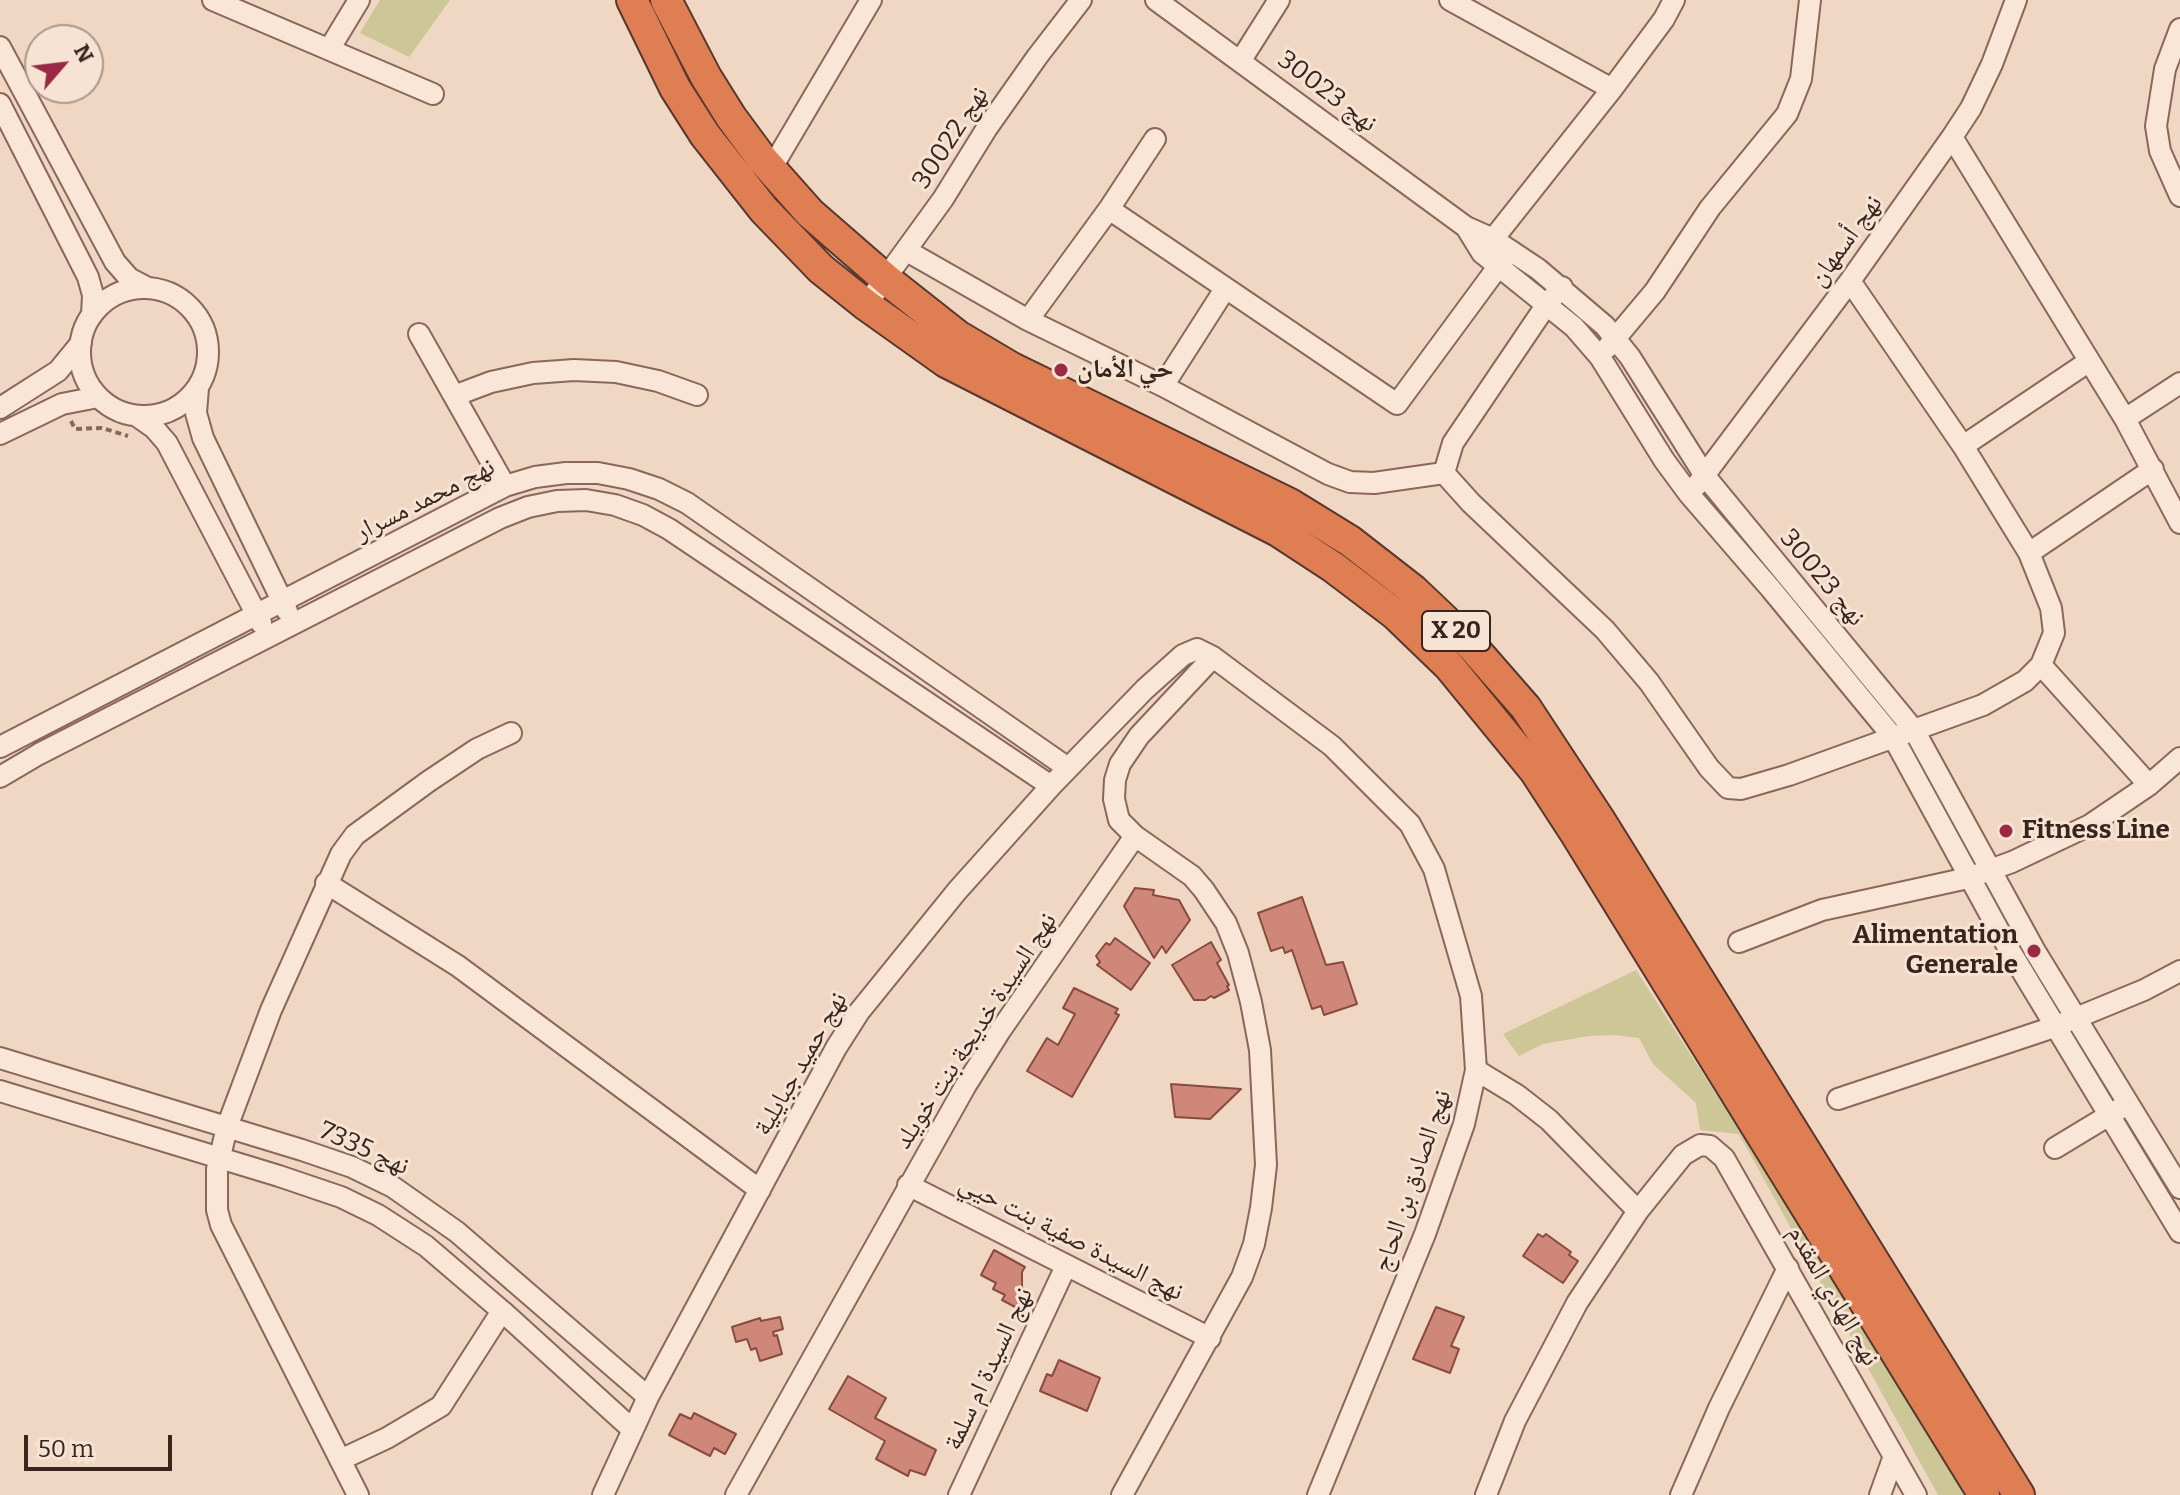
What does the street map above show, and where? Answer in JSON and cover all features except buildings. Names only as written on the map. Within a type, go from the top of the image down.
[{"type":"highway","name":"X 20","points":[[632,0],[675,88],[705,135],[737,178],[821,269],[946,362],[1278,531],[1333,567],[1395,614],[1449,666],[1526,760],[1576,834],[1984,1495]]},
{"type":"highway","name":"X 20","points":[[675,9],[731,117],[771,169],[822,224],[887,280],[958,336],[1012,368],[1290,504],[1350,541],[1413,590],[1471,645],[1526,708],[1574,779],[2019,1495]]},
{"type":"street","points":[[213,0],[433,94]]},
{"type":"street","points":[[330,48],[359,0]]},
{"type":"street","points":[[771,169],[871,0]]},
{"type":"street","name":"نهج 30022","points":[[866,305],[907,251],[1037,57],[1081,0]]},
{"type":"street","name":"نهج 30023","points":[[1156,0],[1488,246],[1562,287],[1616,339],[1705,476],[1914,730],[2035,951],[2076,1018],[2180,1232]]},
{"type":"street","points":[[1241,60],[1279,0]]},
{"type":"street","points":[[1450,0],[1612,89]]},
{"type":"street","points":[[1488,246],[1612,89],[1664,19],[1674,0]]},
{"type":"street","points":[[1599,356],[1655,291],[1710,208],[1787,114],[1801,79],[1810,0]]},
{"type":"street","name":"نهج أسمهان","points":[[1689,494],[1850,281],[1952,137],[1971,108],[1992,64],[2016,0]]},
{"type":"street","points":[[2180,29],[2165,69],[2156,126],[2160,151],[2180,196]]},
{"type":"street","points":[[0,47],[115,262],[129,278],[148,288]]},
{"type":"street","points":[[1,108],[88,277],[93,295],[92,315]]},
{"type":"street","points":[[1952,137],[2125,419],[2180,523]]},
{"type":"street","points":[[1028,320],[1109,209],[1155,139]]},
{"type":"street","points":[[1109,209],[1397,404],[1505,258]]},
{"type":"street","points":[[907,251],[1028,320],[1163,386],[1328,474],[1350,482],[1397,481],[1444,473]]},
{"type":"street","name":"نهج 30023","points":[[1505,258],[1599,356],[1689,494],[1893,737],[1968,878],[2054,1027],[2180,1188]]},
{"type":"street","points":[[1444,473],[1471,503],[1605,630],[1649,682],[1709,768],[1728,788],[1741,789],[1789,775],[1983,705],[2025,681],[2041,665],[2054,633],[2051,608],[2029,553],[1963,446],[1850,281]]},
{"type":"street","points":[[1444,473],[1453,443],[1547,304],[1562,287]]},
{"type":"street","points":[[1163,386],[1225,289]]},
{"type":"street","points":[[5,403],[58,371],[81,343],[92,315],[100,305],[122,291],[163,290],[188,305],[205,330],[208,360],[198,388],[196,413],[203,438],[294,626]]},
{"type":"street","points":[[419,334],[505,486]]},
{"type":"street","points":[[81,343],[83,372],[98,397],[123,413],[137,416],[165,413],[178,407],[198,388]]},
{"type":"street","points":[[1963,446],[2088,362]]},
{"type":"street","points":[[454,396],[491,382],[533,373],[574,370],[616,372],[697,395]]},
{"type":"street","points":[[2125,419],[2180,383]]},
{"type":"street","points":[[0,434],[73,400],[98,397]]},
{"type":"street","points":[[137,416],[154,428],[167,443],[269,638]]},
{"type":"street","points":[[0,447],[26,421]]},
{"type":"street","points":[[2029,553],[2153,469]]},
{"type":"street","name":"نهج محمد مسرار","points":[[0,747],[505,486],[535,477],[598,473],[659,489],[687,503],[1068,768]]},
{"type":"street","name":"نهج محمد مسرار","points":[[0,777],[39,754],[500,518],[528,507],[557,501],[586,500],[615,505],[669,529],[1051,786]]},
{"type":"street","name":"نهج حميد جبايلية","points":[[603,1495],[648,1397],[836,1048],[859,1012],[957,891],[1051,786],[1145,689],[1193,649]]},
{"type":"street","name":"نهج الصادق بن الحاج","points":[[1193,649],[1213,657],[1332,746],[1410,824],[1434,869],[1471,996],[1476,1070],[1464,1124],[1425,1234],[1318,1495]]},
{"type":"street","points":[[1122,1495],[1242,1277],[1254,1244],[1266,1165],[1260,1050],[1238,953],[1216,904],[1192,876],[1135,836],[1119,820],[1114,799],[1120,764],[1139,736],[1213,657]]},
{"type":"street","points":[[2041,665],[2149,785]]},
{"type":"street","points":[[358,1495],[221,1225],[216,1190],[220,1158],[227,1127],[271,1010],[341,854],[355,835],[477,749],[511,733]]},
{"type":"street","points":[[1739,942],[1822,910],[1968,878],[1990,870],[2090,825],[2149,785],[2180,758]]},
{"type":"street","name":"نهج السيدة خديجة بنت خويلد","points":[[736,1495],[908,1185],[1000,1031],[1135,836]]},
{"type":"street","points":[[326,883],[458,966],[760,1190]]},
{"type":"street","points":[[1838,1099],[2054,1027],[2144,990],[2180,971]]},
{"type":"street","name":"نهج 7335","points":[[0,1058],[352,1167],[393,1187],[424,1206],[648,1397]]},
{"type":"street","points":[[1476,1070],[1517,1095],[1549,1120],[1638,1211],[1577,1303],[1515,1421],[1486,1495]]},
{"type":"street","name":"نهج 7335","points":[[0,1091],[341,1197],[378,1215],[426,1246],[633,1430]]},
{"type":"street","points":[[2055,1148],[2118,1109]]},
{"type":"street","name":"نهج الهادي المقدم","points":[[1638,1211],[1690,1149],[1700,1145],[1718,1151],[1916,1495]]},
{"type":"street","name":"نهج السيدة صفية بنت حيي","points":[[908,1185],[1210,1338]]},
{"type":"street","name":"نهج السيدة ام سلمة","points":[[959,1495],[1066,1266]]},
{"type":"street","points":[[1681,1495],[1719,1408],[1788,1268]]},
{"type":"street","points":[[340,1460],[387,1438],[441,1406],[502,1311]]},
{"type":"street","points":[[1880,1495],[1894,1456]]},
{"type":"shaded area","points":[[380,0],[450,0],[409,57],[360,33]]},
{"type":"shaded area","points":[[1636,970],[1972,1495],[1938,1495],[1739,1134],[1700,1130],[1696,1103],[1653,1064],[1639,1038],[1589,1036],[1543,1044],[1519,1056],[1503,1034]]},
{"type":"place","name":"حي الأمان","points":[[1061,370]]},
{"type":"place","name":"Fitness Line","points":[[2006,831]]},
{"type":"place","name":"Alimentation Generale","points":[[2034,951]]}]
